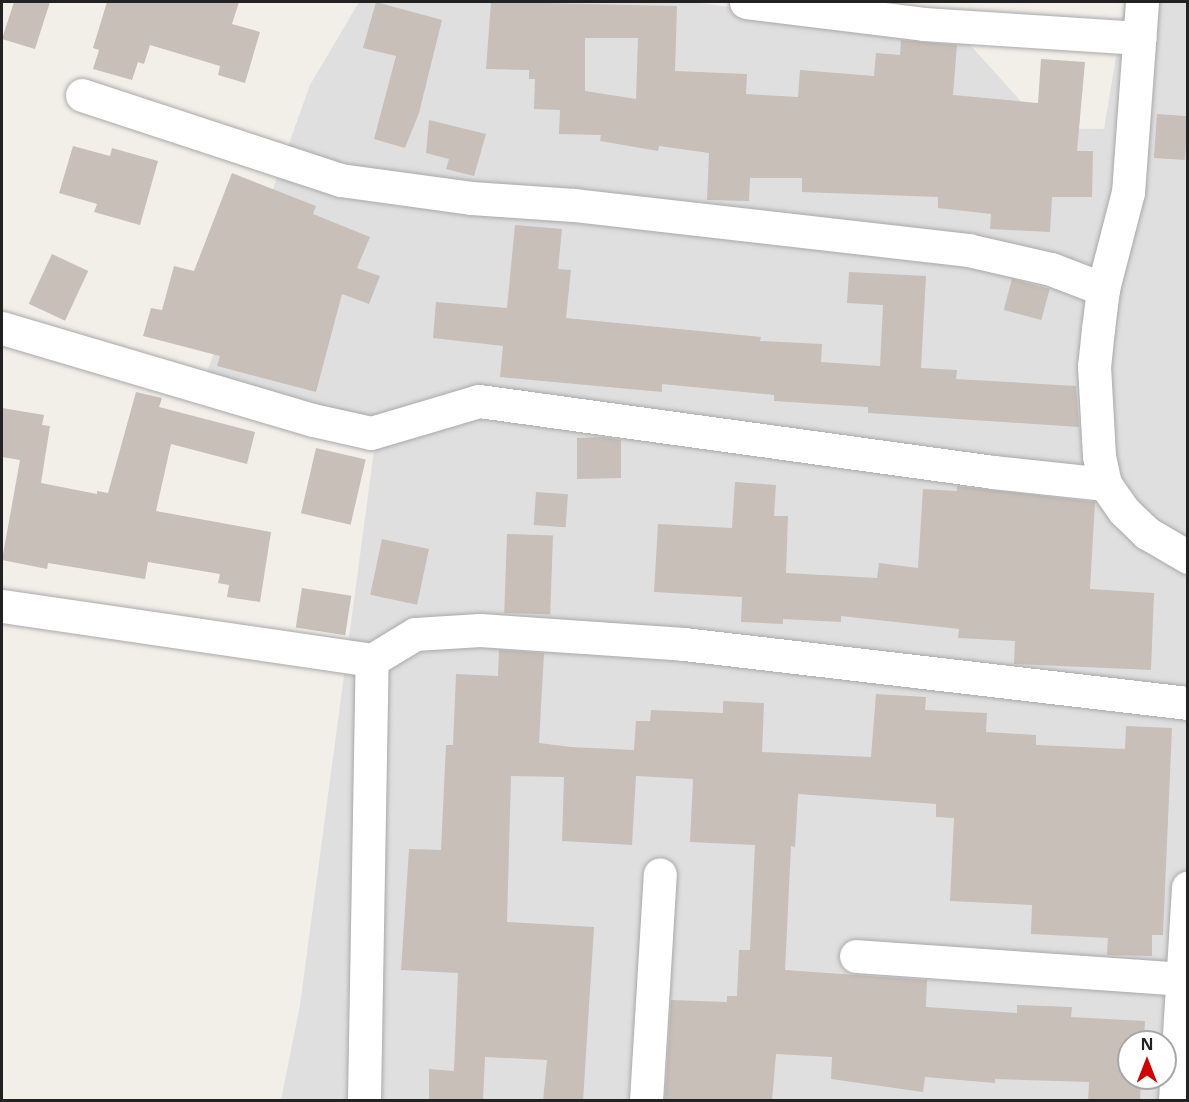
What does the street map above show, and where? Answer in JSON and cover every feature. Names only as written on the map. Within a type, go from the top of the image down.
[{"type":"street","points":[[746,2],[924,24],[1140,38]]},
{"type":"street","points":[[1142,2],[1128,192],[1102,289],[1094,366],[1099,456],[1105,484],[1147,533],[1188,557]]},
{"type":"street","points":[[82,96],[340,180],[471,198],[574,205],[968,250],[1051,269],[1102,289]]},
{"type":"street","points":[[2,328],[258,404],[371,433],[479,401],[993,472],[1105,484]]},
{"type":"street","points":[[2,606],[372,660],[415,634],[480,630],[684,644],[1188,703]]},
{"type":"street","points":[[364,1101],[372,660]]},
{"type":"street","points":[[646,1101],[660,874]]},
{"type":"street","points":[[1175,1101],[1185,979],[1188,887]]},
{"type":"street","points":[[856,956],[1185,979]]},
{"type":"shaded area","points":[[359,2],[692,2],[963,37],[1045,128],[1104,129],[1125,2],[1187,2],[1187,1100],[281,1100],[300,1005],[377,428],[206,375],[310,85]]},
{"type":"building","points":[[14,2],[50,2],[35,49],[2,39]]},
{"type":"building","points":[[107,2],[239,2],[232,24],[260,32],[245,83],[218,75],[220,66],[150,45],[144,64],[138,62],[132,80],[93,69],[99,50],[93,48]]},
{"type":"building","points":[[376,2],[442,20],[419,113],[405,148],[374,139],[396,56],[363,48]]},
{"type":"building","points":[[491,2],[677,6],[675,71],[747,74],[746,94],[798,97],[800,70],[874,76],[876,53],[900,55],[901,40],[957,45],[953,95],[1038,103],[1041,59],[1085,62],[1077,151],[1093,151],[1092,197],[1052,197],[1050,232],[990,229],[991,214],[938,208],[938,197],[802,192],[802,178],[750,178],[749,201],[707,200],[709,153],[659,146],[658,151],[600,141],[601,135],[559,134],[560,110],[534,109],[535,79],[529,79],[529,70],[486,69]],"holes":[[[585,38],[638,38],[636,99],[585,91]]]},
{"type":"building","points":[[1157,114],[1188,116],[1185,160],[1154,158]]},
{"type":"building","points":[[429,120],[486,134],[474,176],[446,169],[449,159],[426,153]]},
{"type":"building","points":[[73,146],[110,156],[112,148],[158,161],[140,225],[94,212],[97,204],[59,193]]},
{"type":"building","points":[[232,173],[316,206],[313,214],[370,237],[357,268],[380,276],[369,304],[342,294],[316,392],[217,366],[220,356],[143,336],[151,308],[162,310],[174,266],[194,271]]},
{"type":"building","points":[[515,225],[562,229],[558,269],[571,270],[566,318],[761,337],[760,341],[822,344],[821,362],[880,366],[883,305],[847,303],[849,272],[926,276],[921,368],[957,370],[956,379],[1076,386],[1079,427],[868,413],[868,407],[774,401],[774,395],[662,384],[662,392],[500,377],[503,346],[433,338],[436,302],[507,308]]},
{"type":"building","points":[[52,254],[88,271],[65,321],[29,304]]},
{"type":"building","points":[[1012,279],[1050,289],[1041,320],[1004,310]]},
{"type":"building","points":[[136,392],[162,398],[159,407],[255,432],[247,464],[171,444],[156,511],[271,532],[260,602],[227,597],[229,585],[218,583],[220,574],[148,562],[145,579],[48,563],[47,569],[2,560],[20,460],[2,457],[2,408],[44,415],[42,425],[50,426],[41,483],[97,494],[97,491],[108,493]]},
{"type":"building","points":[[604,437],[621,440],[621,478],[577,479],[577,438]]},
{"type":"building","points":[[316,448],[366,459],[351,525],[301,513]]},
{"type":"building","points":[[735,482],[776,485],[774,516],[788,516],[786,573],[877,578],[879,563],[918,568],[923,489],[957,491],[957,486],[1095,502],[1090,589],[1154,593],[1151,670],[1014,664],[1015,641],[958,638],[959,629],[841,616],[841,622],[783,619],[783,624],[741,622],[742,597],[654,592],[658,524],[732,528]]},
{"type":"building","points":[[536,492],[568,494],[566,527],[534,525]]},
{"type":"building","points":[[507,534],[553,536],[550,615],[504,613]]},
{"type":"building","points":[[382,539],[429,549],[417,605],[370,595]]},
{"type":"building","points":[[302,588],[351,596],[345,635],[296,628]]},
{"type":"building","points":[[499,650],[544,653],[539,743],[571,747],[634,750],[636,721],[650,721],[651,710],[723,713],[723,701],[764,703],[762,752],[871,757],[876,694],[926,697],[925,710],[987,713],[986,732],[1036,735],[1036,745],[1125,749],[1126,726],[1172,728],[1163,935],[1152,935],[1152,956],[1107,955],[1108,938],[1031,934],[1032,905],[950,901],[954,818],[936,817],[936,804],[798,794],[795,847],[791,846],[785,970],[927,980],[926,1007],[1017,1013],[1017,1005],[1072,1007],[1071,1017],[1145,1021],[1145,1030],[1117,1030],[1117,1090],[1140,1090],[1140,1101],[1088,1101],[1089,1082],[995,1079],[995,1083],[925,1077],[923,1092],[831,1079],[832,1057],[776,1054],[772,1101],[665,1101],[671,1000],[727,1002],[727,996],[737,996],[739,950],[750,950],[755,845],[690,842],[693,779],[636,776],[632,845],[562,841],[564,777],[511,776],[507,922],[594,927],[583,1101],[543,1101],[547,1060],[485,1057],[483,1101],[429,1101],[429,1069],[454,1071],[458,973],[401,970],[409,849],[441,850],[446,745],[453,745],[456,674],[498,676]]}]
